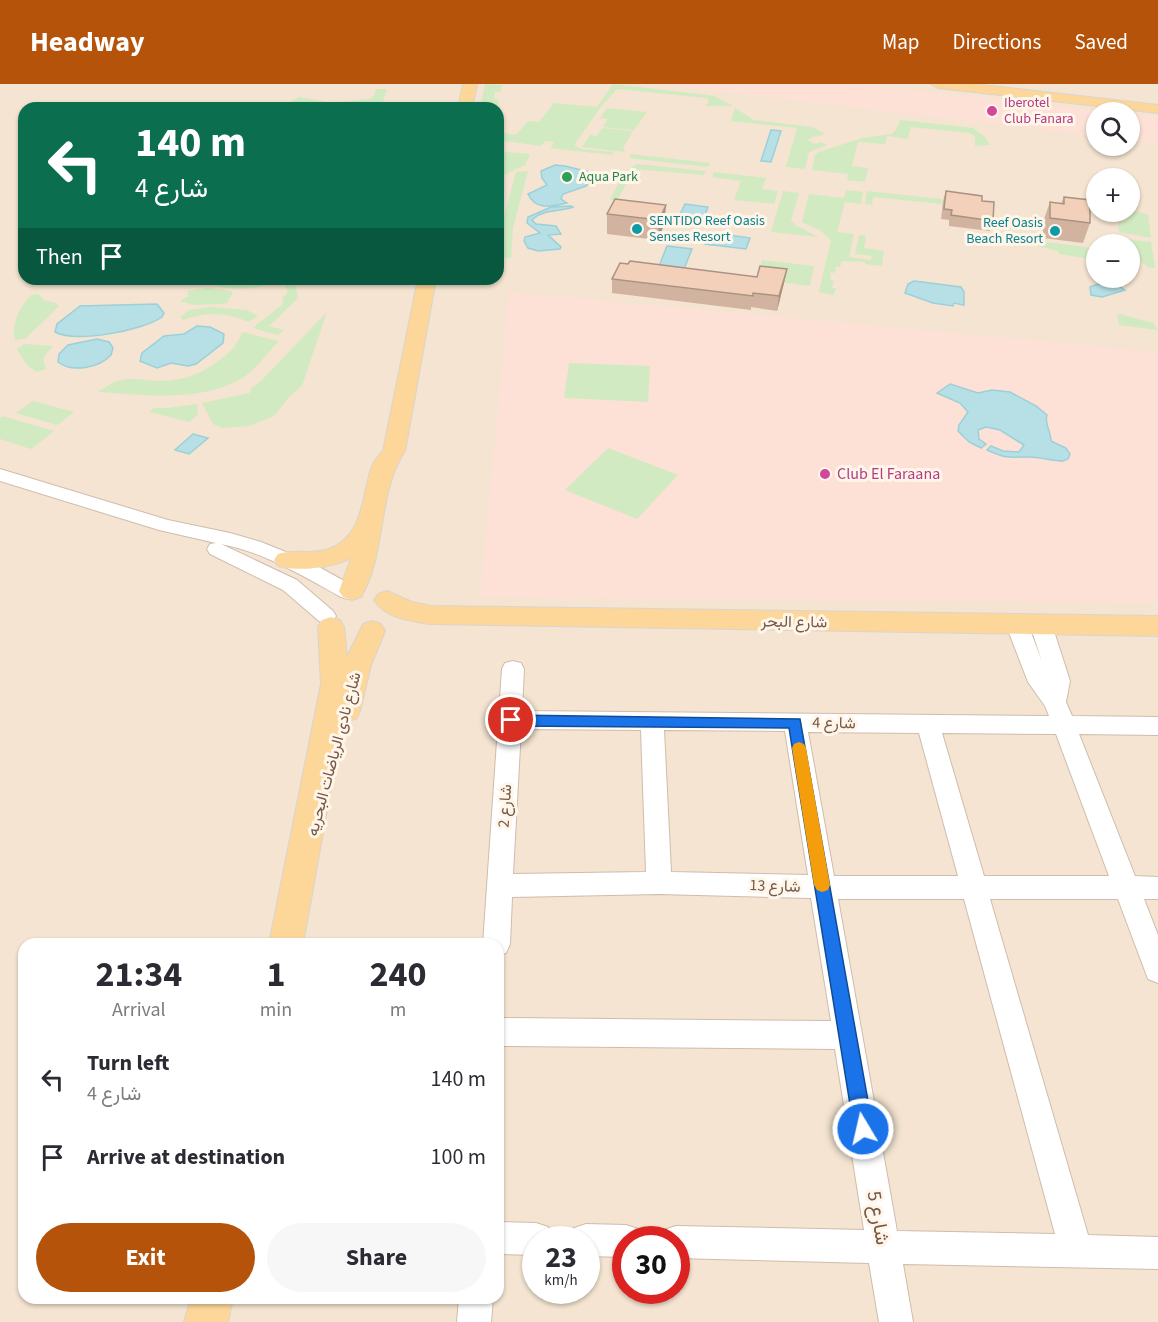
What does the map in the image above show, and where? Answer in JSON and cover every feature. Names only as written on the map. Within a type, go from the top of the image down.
[{"type":"main road","points":[[466,102],[470,84]]},
{"type":"main road","points":[[938,84],[1158,109]]},
{"type":"main road","points":[[998,84],[1158,102]]},
{"type":"main road","points":[[385,599],[370,591],[350,592],[334,600],[328,622],[345,634],[375,629],[390,611],[385,599],[379,587],[378,568],[397,465],[394,451],[426,285]]},
{"type":"main road","points":[[350,592],[364,554],[384,465],[394,451]]},
{"type":"main road","points":[[287,560],[323,559],[347,551],[362,534],[375,507]]},
{"type":"main road","name":"شارع البحر","points":[[385,599],[405,610],[430,615],[1158,626]]},
{"type":"main road","name":"شارع البحر","points":[[375,629],[393,622],[430,615]]},
{"type":"main road","name":"شارع نادى الرياضات البحريه","points":[[287,938],[335,684],[328,622]]},
{"type":"main road","name":"شارع نادى الرياضات البحريه","points":[[300,878],[339,745],[354,675],[375,629]]},
{"type":"main road","points":[[206,1322],[210,1304]]},
{"type":"street","points":[[0,475],[166,526],[230,540],[287,560],[350,592]]},
{"type":"street","points":[[166,526],[259,567],[290,585],[328,622]]},
{"type":"street","points":[[1029,625],[1039,682],[1055,702],[1158,970]]},
{"type":"street","name":"شارع 2","points":[[496,938],[513,669]]},
{"type":"street","name":"شارع 4","points":[[511,720],[1158,726]]},
{"type":"street","points":[[652,722],[659,882]]},
{"type":"street","name":"شارع 5","points":[[795,723],[896,1322]]},
{"type":"street","points":[[928,724],[1076,1251]]},
{"type":"street","name":"شارع 13","points":[[500,886],[659,882],[823,887],[1158,888]]},
{"type":"street","points":[[504,1032],[847,1035]]},
{"type":"street","points":[[504,1238],[522,1239]]},
{"type":"street","points":[[690,1242],[1158,1253]]},
{"type":"street","points":[[474,1322],[476,1304]]},
{"type":"shaded area","points":[[0,84],[1158,84],[1158,1322],[0,1322]]},
{"type":"shaded area","name":"Iberotel Club Fanara","points":[[660,84],[857,84],[1086,109],[1086,135]]},
{"type":"shaded area","points":[[1140,115],[1158,117],[1158,143],[1140,141]]},
{"type":"shaded area","name":"Club El Faraana","points":[[509,292],[1158,352],[1158,603],[480,597]]},
{"type":"green space","points":[[485,84],[502,85],[500,92],[495,92],[494,99],[499,100],[499,102],[481,102]]},
{"type":"green space","points":[[613,84],[715,96],[733,106],[706,106],[709,100],[706,98],[617,89],[600,108],[574,145],[581,149],[613,152],[612,155],[550,148],[554,142],[545,141],[541,146],[504,141],[504,133],[516,135],[528,121],[539,122],[554,103],[597,107]]},
{"type":"green space","points":[[376,89],[387,89],[383,102],[340,102],[369,99],[374,96]]},
{"type":"green space","points":[[299,97],[323,101],[323,102],[291,102]]},
{"type":"green space","points":[[607,108],[647,112],[634,130],[603,127],[608,119],[600,118]]},
{"type":"green space","points":[[735,108],[754,120],[812,127],[825,134],[815,137],[810,135],[813,137],[807,140],[815,144],[821,142],[827,145],[809,152],[805,169],[786,167],[797,128],[731,121]]},
{"type":"green space","points":[[900,120],[973,128],[984,136],[990,145],[975,146],[975,136],[969,133],[911,127],[908,139],[887,136],[885,144],[858,142],[852,166],[868,168],[865,182],[847,180],[848,174],[812,170],[815,155],[819,152],[862,138],[891,134],[896,130]]},
{"type":"green space","points":[[602,128],[633,131],[623,148],[624,152],[582,147],[590,135],[597,136]]},
{"type":"green space","points":[[504,153],[530,154],[525,165],[504,175]]},
{"type":"green space","points":[[631,154],[710,163],[708,167],[629,158]]},
{"type":"green space","points":[[637,164],[706,171],[704,175],[635,169],[617,200],[610,200],[624,172]]},
{"type":"green space","points":[[528,171],[513,228],[511,258],[504,258],[504,217],[516,172]]},
{"type":"green space","points":[[714,172],[766,178],[762,189],[778,191],[774,204],[734,200],[741,181],[712,177]]},
{"type":"green space","points":[[846,190],[863,192],[861,204],[845,202],[837,232],[854,234],[849,257],[871,260],[872,256],[855,254],[859,235],[866,236],[864,248],[884,251],[882,266],[865,264],[865,262],[842,261],[840,267],[836,267],[835,273],[831,272],[830,280],[834,281],[832,288],[836,288],[834,295],[819,292],[831,240],[821,231],[802,222],[809,194],[844,198]]},
{"type":"green space","points":[[783,191],[799,193],[791,220],[795,225],[818,237],[771,232]]},
{"type":"green space","points":[[867,191],[942,199],[942,204],[873,197],[872,205],[865,204]]},
{"type":"green space","points":[[1140,212],[1148,215],[1151,238],[1140,236],[1140,234],[1119,232],[1118,222],[1140,222]]},
{"type":"green space","points":[[1030,240],[1086,247],[1086,258],[1059,254],[1058,251],[1028,244]]},
{"type":"green space","points":[[1140,241],[1151,242],[1155,268],[1148,267],[1140,261]]},
{"type":"green space","points":[[762,260],[814,266],[810,286],[757,279]]},
{"type":"green space","points":[[215,285],[265,285],[250,288]]},
{"type":"green space","points":[[285,285],[295,285],[298,298],[269,326],[284,330],[278,335],[256,329],[254,327],[284,303],[282,298],[288,292]]},
{"type":"green space","points":[[208,288],[233,293],[227,303],[223,304],[193,305],[180,301],[189,296],[187,291]]},
{"type":"green space","points":[[38,294],[44,300],[59,306],[26,338],[15,340],[15,322],[20,310],[31,295]]},
{"type":"green space","points":[[212,307],[247,310],[258,316],[249,322],[232,316],[216,314],[183,320],[180,317],[189,310]]},
{"type":"green space","points":[[327,312],[302,386],[289,397],[274,416],[249,426],[222,428],[213,424],[202,403],[250,393],[251,388],[260,382]]},
{"type":"green space","points":[[1117,313],[1153,323],[1158,330],[1119,325]]},
{"type":"green space","points":[[242,332],[279,341],[249,373],[228,385],[192,394],[134,395],[98,392],[122,380],[168,381],[199,373],[230,351]]},
{"type":"green space","points":[[24,344],[53,346],[43,358],[46,369],[36,372],[26,364],[17,349]]},
{"type":"green space","points":[[569,363],[650,366],[648,402],[564,398]]},
{"type":"green space","points":[[33,401],[74,412],[57,425],[16,413]]},
{"type":"green space","points":[[197,404],[198,414],[189,422],[149,412],[154,408]]},
{"type":"green space","points":[[2,416],[54,431],[31,449],[0,439],[0,418]]},
{"type":"green space","points":[[608,448],[678,475],[637,519],[565,490]]},
{"type":"water","points":[[771,130],[781,131],[771,162],[761,161]]},
{"type":"water","points":[[555,165],[589,172],[592,179],[586,186],[563,194],[561,199],[567,203],[544,206],[535,203],[528,194],[547,185],[542,178],[541,171]]},
{"type":"water","points":[[685,204],[708,207],[701,224],[677,221]]},
{"type":"water","name":"Aqua Park","points":[[551,207],[573,207],[546,212],[532,220],[536,224],[556,226],[561,234],[548,235],[561,247],[560,249],[538,251],[528,248],[524,241],[525,237],[540,233],[527,223],[528,217]]},
{"type":"water","points":[[709,232],[750,238],[746,249],[705,244]]},
{"type":"water","points":[[667,246],[692,249],[684,269],[659,266]]},
{"type":"water","points":[[914,281],[961,287],[964,292],[964,305],[933,303],[905,293],[908,284]]},
{"type":"water","points":[[1090,288],[1122,288],[1125,290],[1102,297],[1091,295]]},
{"type":"water","points":[[157,304],[164,313],[162,317],[140,327],[93,336],[65,335],[55,332],[57,324],[80,306]]},
{"type":"water","points":[[197,326],[210,327],[224,334],[223,343],[196,364],[188,366],[171,363],[157,368],[140,361],[142,353],[164,336],[184,334]]},
{"type":"water","points":[[97,339],[109,342],[113,348],[111,355],[100,363],[78,368],[58,362],[59,354],[68,345]]},
{"type":"water","points":[[950,384],[978,393],[992,390],[1010,392],[1036,406],[1047,415],[1046,421],[1051,441],[1066,448],[1070,454],[1068,459],[1063,461],[999,455],[987,450],[991,446],[1003,451],[1019,452],[1024,445],[1000,430],[986,427],[978,430],[979,439],[986,444],[981,448],[969,442],[958,431],[959,425],[968,412],[960,403],[937,393]]},
{"type":"water","points":[[193,434],[208,438],[189,454],[175,450]]},
{"type":"building","points":[[946,191],[982,196],[982,201],[994,202],[993,221],[951,215],[952,210],[944,209]]},
{"type":"building","points":[[1064,197],[1086,200],[1086,222],[1090,223],[1050,218],[1050,202],[1064,204]]},
{"type":"building","points":[[615,199],[666,205],[659,220],[607,214]]},
{"type":"building","points":[[630,261],[757,277],[760,266],[787,269],[779,296],[753,293],[753,296],[612,279],[620,263],[628,264]]},
{"type":"slow traffic","points":[[799,748],[822,885]]},
{"type":"place","name":"Iberotel Club Fanara","points":[[992,111]]},
{"type":"place","name":"Aqua Park","points":[[567,177]]},
{"type":"place","name":"SENTIDO Reef Oasis Senses Resort","points":[[637,229]]},
{"type":"place","name":"Reef Oasis Beach Resort","points":[[1055,231]]},
{"type":"place","name":"Club El Faraana","points":[[825,474]]},
{"type":"route","points":[[511,720],[795,723],[863,1129]]}]
